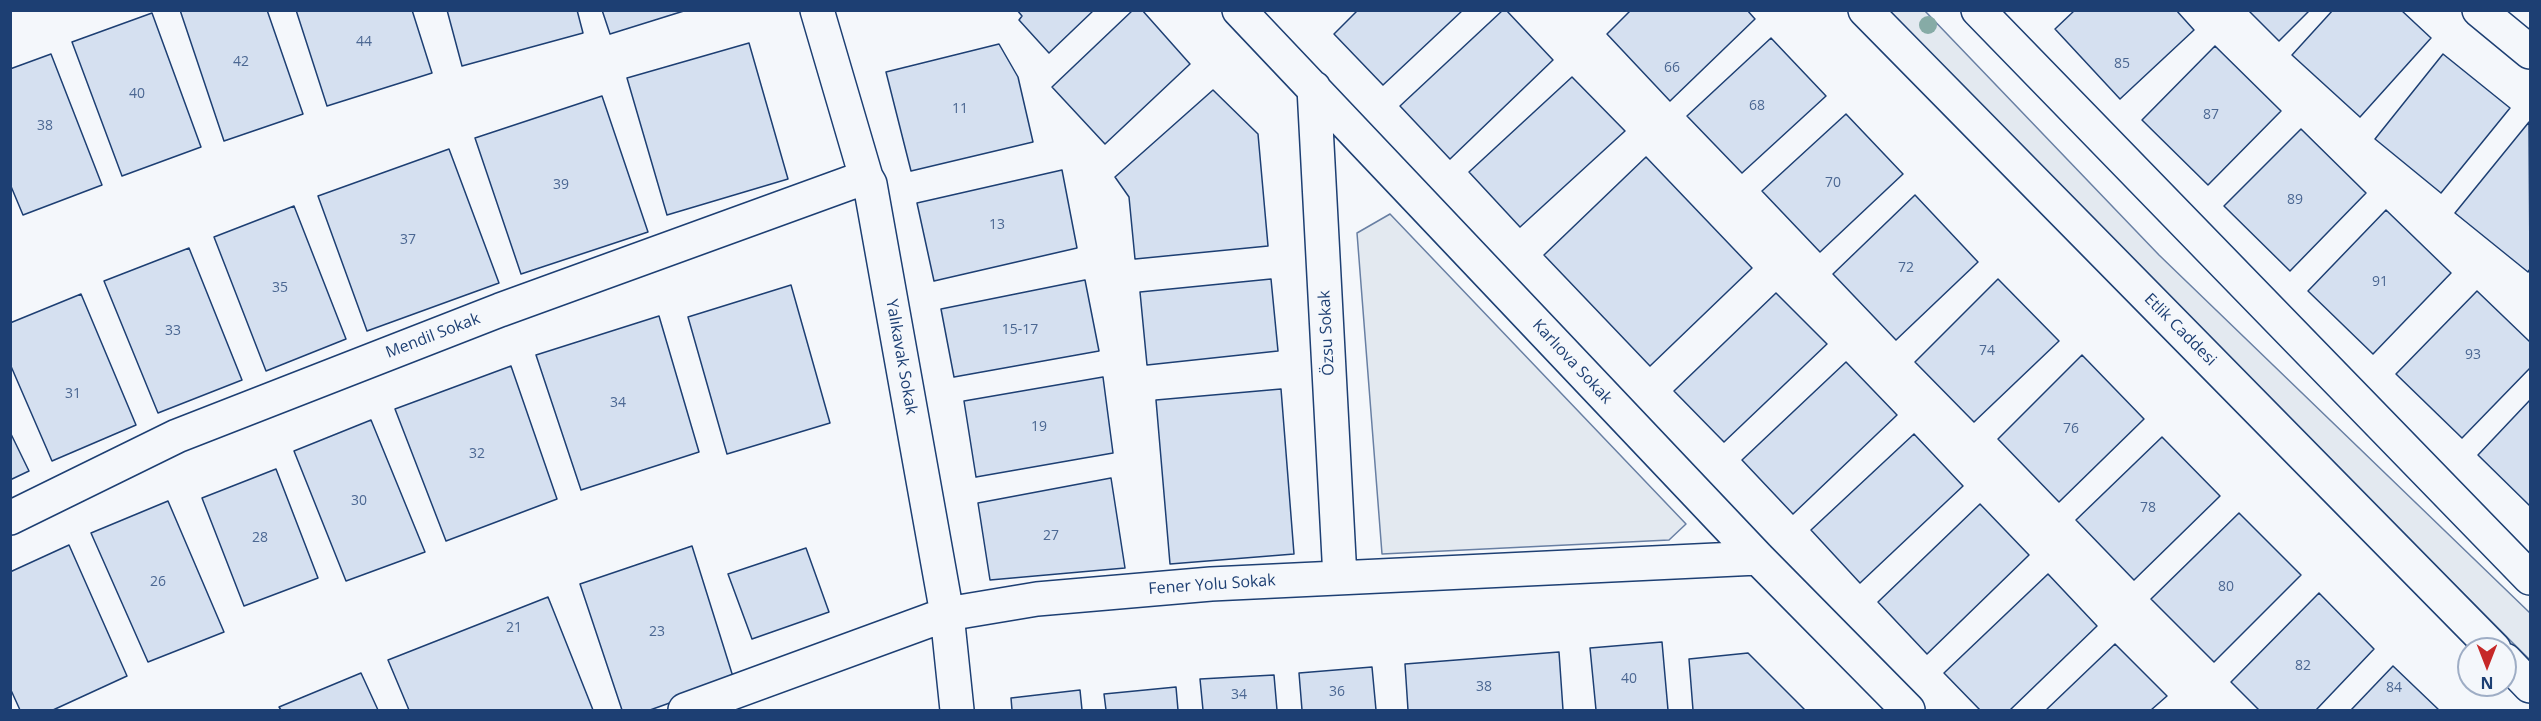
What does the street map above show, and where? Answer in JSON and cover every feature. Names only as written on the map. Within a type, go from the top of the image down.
[{"type":"street","name":"Yalıkavak Sokak","points":[[817,10],[866,177],[870,183],[947,614],[957,711]]},
{"type":"street","name":"Karlıova Sokak","points":[[1239,10],[1758,558],[1908,711]]},
{"type":"street","name":"Etlik Caddesi","points":[[1865,10],[2482,637]]},
{"type":"street","points":[[1978,10],[2530,578]]},
{"type":"street","points":[[2479,10],[2530,52]]},
{"type":"street","name":"Özsu Sokak","points":[[1314,88],[1340,578]]},
{"type":"street","name":"Mendil Sokak","points":[[10,518],[177,436],[500,310],[866,177]]},
{"type":"street","name":"Fener Yolu Sokak","points":[[685,711],[947,614],[1037,599],[1211,584],[1758,558]]},
{"type":"street","points":[[2517,672],[2530,686]]},
{"type":"shaded area","points":[[1889,11],[1925,11],[2159,255],[2530,613],[2530,660],[2517,647],[2517,637],[2507,637],[2130,262]]},
{"type":"shaded area","points":[[1390,214],[1686,524],[1669,540],[1382,554],[1357,233]]},
{"type":"building","points":[[180,10],[267,10],[303,114],[224,141]]},
{"type":"building","points":[[296,10],[412,10],[432,73],[327,106]]},
{"type":"building","points":[[447,10],[577,10],[583,33],[462,66]]},
{"type":"building","points":[[602,10],[687,10],[610,34]]},
{"type":"building","points":[[1017,10],[1094,10],[1049,53],[1019,20],[1022,16]]},
{"type":"building","points":[[1133,10],[1142,10],[1190,64],[1105,144],[1052,87]]},
{"type":"building","points":[[1358,10],[1463,10],[1383,85],[1334,34]]},
{"type":"building","points":[[1503,10],[1506,10],[1553,60],[1450,159],[1400,106]]},
{"type":"building","points":[[1631,10],[1747,10],[1755,19],[1670,101],[1607,34]]},
{"type":"building","points":[[2075,10],[2176,10],[2194,30],[2120,99],[2055,29]]},
{"type":"building","points":[[2248,10],[2310,10],[2279,41]]},
{"type":"building","points":[[2333,10],[2401,10],[2431,38],[2360,117],[2292,55]]},
{"type":"building","points":[[152,13],[201,147],[122,176],[72,42]]},
{"type":"building","points":[[1771,38],[1826,96],[1742,173],[1687,116]]},
{"type":"building","points":[[749,43],[788,179],[667,215],[627,78]]},
{"type":"building","points":[[999,44],[1018,77],[1033,142],[911,171],[886,72]]},
{"type":"building","points":[[2215,46],[2281,111],[2208,185],[2142,120]]},
{"type":"building","points":[[51,54],[102,185],[23,215],[10,184],[10,69]]},
{"type":"building","points":[[2443,54],[2510,108],[2441,193],[2375,139]]},
{"type":"building","points":[[1572,77],[1625,131],[1520,227],[1469,172]]},
{"type":"building","points":[[1213,90],[1258,134],[1268,246],[1135,259],[1129,197],[1115,177]]},
{"type":"building","points":[[602,96],[648,232],[521,274],[475,138]]},
{"type":"building","points":[[1846,114],[1903,174],[1820,252],[1762,191]]},
{"type":"building","points":[[2529,122],[2530,269],[2528,272],[2455,213]]},
{"type":"building","points":[[2301,129],[2366,193],[2290,271],[2224,206]]},
{"type":"building","points":[[449,149],[499,283],[367,331],[318,196]]},
{"type":"building","points":[[1646,157],[1752,268],[1650,366],[1544,255]]},
{"type":"building","points":[[1062,170],[1077,248],[934,281],[917,203]]},
{"type":"building","points":[[1915,195],[1978,262],[1896,340],[1833,274]]},
{"type":"building","points":[[294,206],[346,339],[266,371],[214,237]]},
{"type":"building","points":[[2386,210],[2451,273],[2373,354],[2308,291]]},
{"type":"building","points":[[189,248],[242,380],[158,413],[104,281]]},
{"type":"building","points":[[1271,279],[1278,351],[1147,365],[1140,292]]},
{"type":"building","points":[[1998,279],[2059,341],[1974,422],[1915,362]]},
{"type":"building","points":[[1085,280],[1099,351],[954,377],[941,309]]},
{"type":"building","points":[[791,285],[830,423],[727,454],[688,317]]},
{"type":"building","points":[[2477,291],[2530,342],[2530,368],[2462,438],[2396,374]]},
{"type":"building","points":[[1776,293],[1827,344],[1724,442],[1674,391]]},
{"type":"building","points":[[81,294],[136,425],[52,461],[10,364],[10,323]]},
{"type":"building","points":[[659,316],[699,452],[581,490],[536,355]]},
{"type":"building","points":[[2082,355],[2144,419],[2059,502],[1998,439]]},
{"type":"building","points":[[1846,362],[1897,415],[1793,514],[1742,460]]},
{"type":"building","points":[[511,366],[557,499],[446,541],[395,409]]},
{"type":"building","points":[[1103,377],[1113,453],[976,477],[964,401]]},
{"type":"building","points":[[1281,389],[1294,554],[1170,564],[1156,400]]},
{"type":"building","points":[[2530,400],[2530,506],[2478,455]]},
{"type":"building","points":[[371,420],[425,552],[346,581],[294,451]]},
{"type":"building","points":[[10,432],[29,471],[10,480]]},
{"type":"building","points":[[1914,434],[1963,486],[1860,583],[1811,530]]},
{"type":"building","points":[[2162,437],[2220,496],[2134,580],[2076,520]]},
{"type":"building","points":[[276,469],[318,578],[244,606],[202,498]]},
{"type":"building","points":[[1111,478],[1125,568],[990,580],[978,503]]},
{"type":"building","points":[[168,501],[224,632],[148,662],[91,533]]},
{"type":"building","points":[[1980,504],[2029,555],[1927,654],[1878,602]]},
{"type":"building","points":[[2239,513],[2301,575],[2214,662],[2151,599]]},
{"type":"building","points":[[69,545],[127,676],[53,710],[20,710],[10,688],[10,572]]},
{"type":"building","points":[[692,546],[734,680],[650,710],[622,710],[580,584]]},
{"type":"building","points":[[806,548],[829,612],[752,639],[728,574]]},
{"type":"building","points":[[2048,574],[2097,626],[2010,710],[1980,710],[1944,673]]},
{"type":"building","points":[[2319,593],[2374,649],[2316,710],[2259,710],[2231,682]]},
{"type":"building","points":[[548,597],[593,710],[409,710],[388,660]]},
{"type":"building","points":[[1662,642],[1668,710],[1596,710],[1590,648]]},
{"type":"building","points":[[2115,644],[2167,696],[2151,710],[2046,710]]},
{"type":"building","points":[[1559,652],[1563,710],[1408,710],[1405,664]]},
{"type":"building","points":[[1748,653],[1805,710],[1693,710],[1689,659]]},
{"type":"building","points":[[2393,666],[2439,710],[2351,710]]},
{"type":"building","points":[[1372,667],[1376,710],[1302,710],[1299,673]]},
{"type":"building","points":[[361,673],[378,710],[281,710],[279,707]]},
{"type":"building","points":[[1274,675],[1277,710],[1203,710],[1200,679]]},
{"type":"building","points":[[1176,687],[1178,710],[1106,710],[1104,694]]},
{"type":"building","points":[[1080,690],[1082,710],[1012,710],[1011,698]]}]
